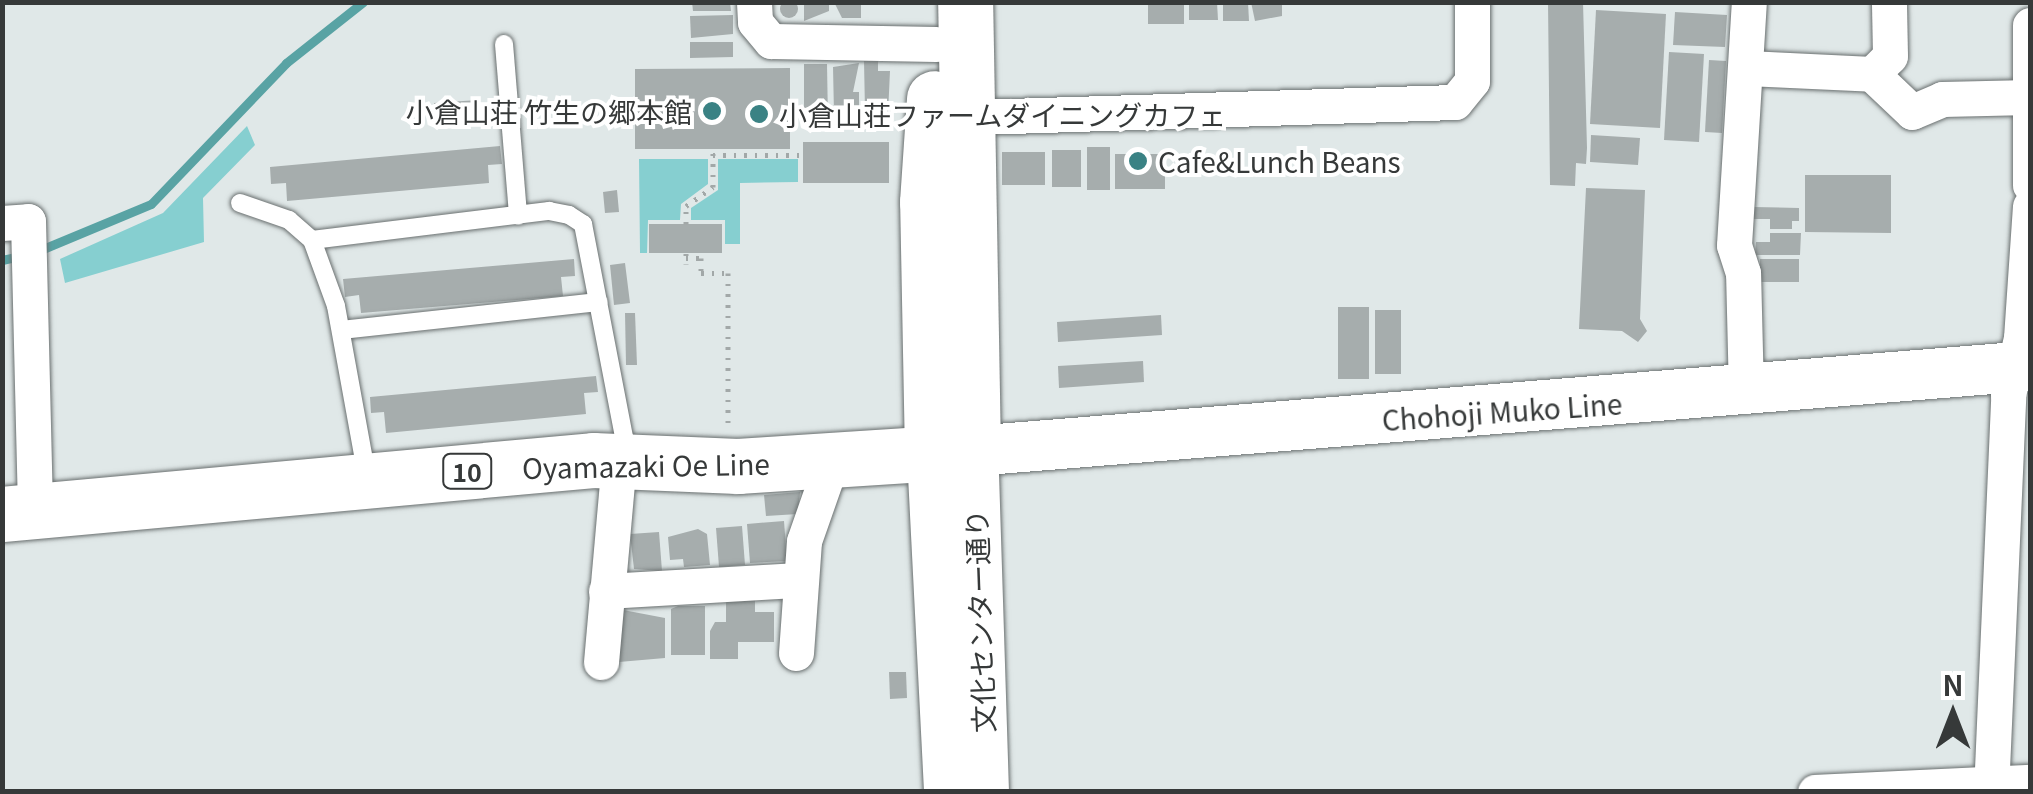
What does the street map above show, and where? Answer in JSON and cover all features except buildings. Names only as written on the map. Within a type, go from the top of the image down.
[{"type":"main road","points":[[945,16],[950,118],[927,202],[953,453]]},
{"type":"main road","name":"Chohoji Muko Line","points":[[953,453],[1746,393],[2022,367]]},
{"type":"main road","name":"Oyamazaki Oe Line","points":[[19,512],[618,460],[738,466],[953,453]]},
{"type":"main road","name":"文化センター通り","points":[[949,792],[953,453]]},
{"type":"main road","name":"文化センター通り","points":[[953,453],[984,792]]},
{"type":"street","points":[[754,2],[755,22],[772,41],[945,16]]},
{"type":"street","points":[[950,118],[1455,102],[1472,81],[1472,2]]},
{"type":"street","points":[[1746,393],[1744,273],[1734,245],[1750,2]]},
{"type":"street","points":[[1872,74],[1890,56],[1890,2]]},
{"type":"street","points":[[2030,25],[2030,185]]},
{"type":"street","points":[[1747,68],[1872,74],[1912,112],[1942,99],[2029,97]]},
{"type":"street","points":[[1991,790],[2017,514],[2030,206]]},
{"type":"street","points":[[2,223],[28,221],[19,512]]},
{"type":"street","points":[[601,662],[618,460]]},
{"type":"street","points":[[796,652],[804,541],[832,461]]},
{"type":"street","points":[[606,590],[799,580]]},
{"type":"street","points":[[1815,792],[1991,790],[2030,782]]},
{"type":"lane","points":[[504,44],[518,215]]},
{"type":"lane","points":[[240,203],[290,220],[312,240],[341,330],[367,480]]},
{"type":"lane","points":[[312,240],[548,211],[583,224],[624,437],[618,460]]},
{"type":"lane","points":[[341,330],[598,302]]},
{"type":"path","points":[[686,224],[686,206],[713,187],[713,152],[803,155]]},
{"type":"path","points":[[686,258],[702,258],[702,273],[728,273],[728,434]]},
{"type":"shaded area","points":[[247,126],[255,145],[203,198],[204,242],[65,283],[60,259],[163,213]]},
{"type":"shaded area","points":[[639,159],[708,159],[708,184],[681,204],[680,220],[648,220],[647,253],[640,253]]},
{"type":"shaded area","points":[[718,159],[798,159],[798,182],[740,183],[740,244],[725,244],[725,220],[691,220],[691,208],[718,190]]},
{"type":"waterway","points":[[38,251],[151,204],[286,63],[363,2]]},
{"type":"waterway","points":[[2,260],[23,255]]},
{"type":"place","name":"小倉山荘 竹生の郷本館","points":[[712,111]]},
{"type":"place","name":"小倉山荘ファームダイニングカフェ","points":[[759,114]]},
{"type":"place","name":"Cafe&Lunch Beans","points":[[1138,161]]}]
